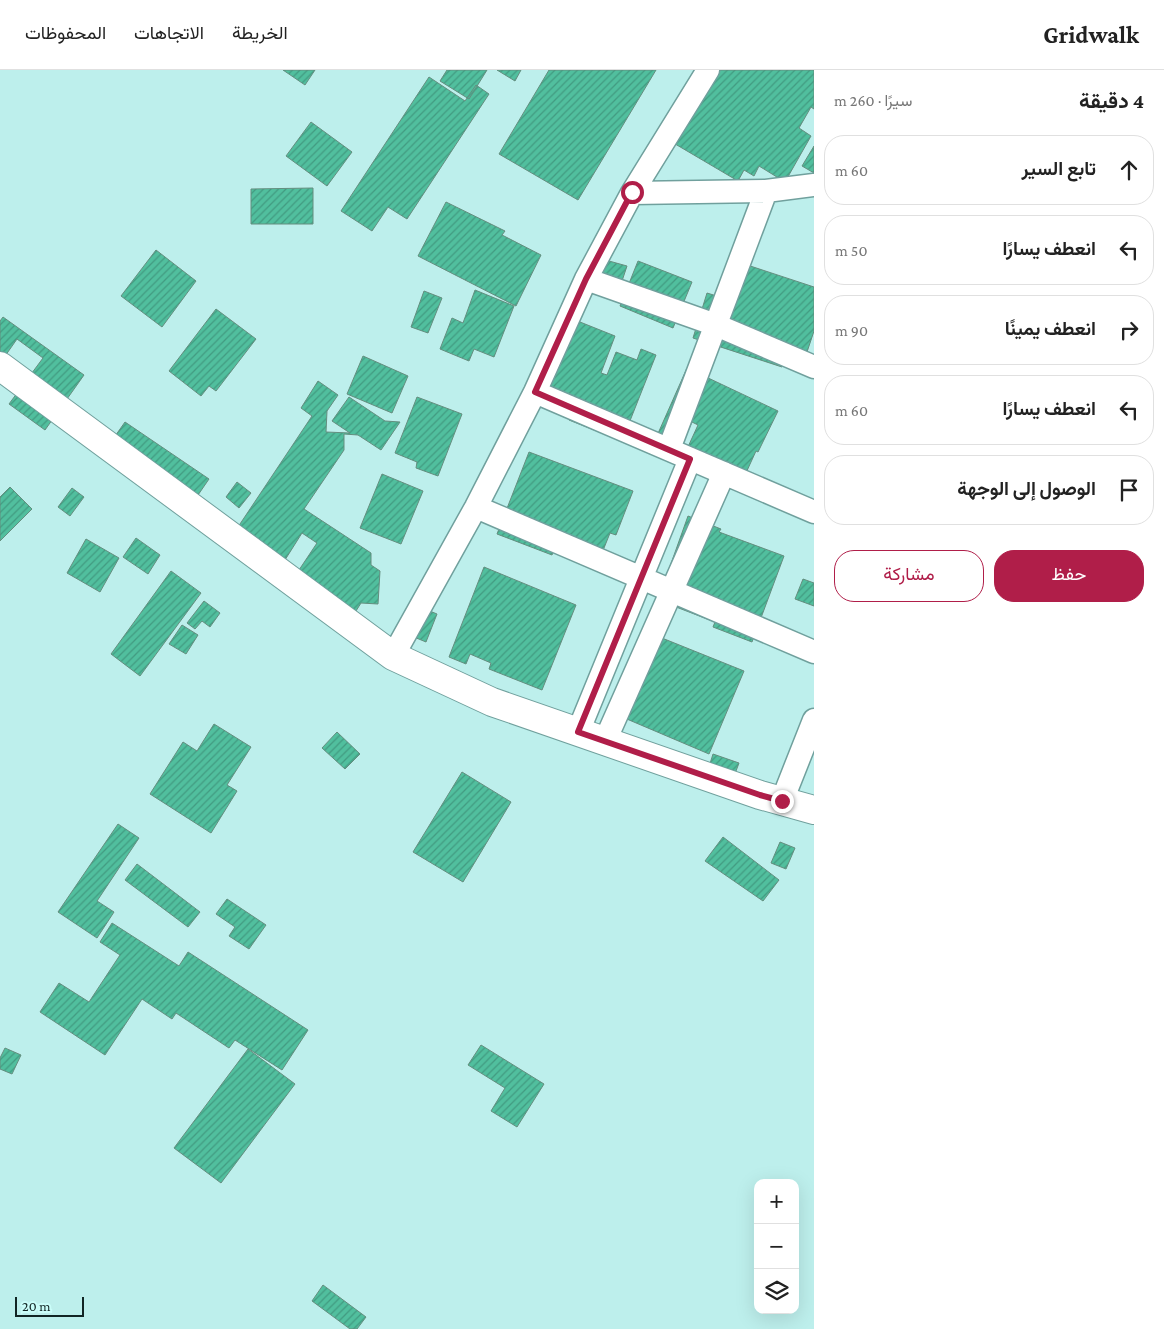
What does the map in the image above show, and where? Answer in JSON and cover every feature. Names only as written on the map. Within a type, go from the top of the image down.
[{"type":"main road","points":[[0,366],[393,656],[492,702],[760,795],[814,810]]},
{"type":"street","points":[[393,656],[476,508],[535,392],[586,279],[632,192],[708,70]]},
{"type":"street","points":[[632,192],[766,191],[814,185]]},
{"type":"street","points":[[669,450],[766,191]]},
{"type":"street","points":[[586,279],[716,325],[814,367]]},
{"type":"street","points":[[535,392],[814,511]]},
{"type":"street","points":[[578,732],[690,459]]},
{"type":"street","points":[[605,741],[724,473]]},
{"type":"street","points":[[476,508],[814,652]]},
{"type":"street","points":[[782,801],[814,720]]},
{"type":"building","points":[[283,70],[315,70],[305,85]]},
{"type":"building","points":[[447,70],[487,70],[469,99],[440,81]]},
{"type":"building","points":[[497,70],[521,70],[515,81]]},
{"type":"building","points":[[549,70],[656,70],[578,200],[499,154]]},
{"type":"building","points":[[705,70],[814,70],[814,109],[811,107],[799,128],[811,136],[785,182],[759,166],[754,176],[744,170],[738,181],[665,138]]},
{"type":"building","points":[[429,77],[465,101],[476,85],[489,94],[407,219],[388,207],[372,231],[341,211]]},
{"type":"building","points":[[311,122],[352,152],[327,186],[286,156]]},
{"type":"building","points":[[814,146],[814,173],[802,166]]},
{"type":"building","points":[[313,188],[313,224],[251,224],[251,189]]},
{"type":"building","points":[[446,202],[505,231],[502,235],[541,255],[516,306],[418,256]]},
{"type":"building","points":[[613,249],[609,261],[627,266],[621,284],[581,282]]},
{"type":"building","points":[[156,250],[196,281],[162,327],[121,296]]},
{"type":"building","points":[[732,260],[814,287],[814,331],[801,370],[789,346],[782,367],[693,338],[707,293],[720,297]]},
{"type":"building","points":[[638,261],[692,282],[673,328],[620,306]]},
{"type":"building","points":[[475,290],[514,306],[494,357],[474,349],[469,361],[440,349],[452,318],[463,323]]},
{"type":"building","points":[[424,291],[442,298],[428,333],[411,327]]},
{"type":"building","points":[[216,309],[256,339],[216,391],[209,386],[201,396],[169,371]]},
{"type":"building","points":[[565,316],[615,336],[601,373],[607,375],[616,352],[637,360],[641,349],[656,355],[622,441],[569,420],[578,400],[533,397]]},
{"type":"building","points":[[3,317],[84,375],[45,430],[9,404],[43,358],[17,339],[3,359],[0,357],[0,321]]},
{"type":"building","points":[[363,356],[408,376],[392,413],[347,394]]},
{"type":"building","points":[[687,368],[778,411],[758,452],[756,451],[740,486],[682,460],[698,425],[692,422],[676,458],[652,447]]},
{"type":"building","points":[[318,381],[338,395],[327,411],[326,432],[350,433],[332,421],[349,397],[385,421],[400,422],[381,450],[358,435],[344,434],[344,450],[304,509],[371,553],[371,565],[380,571],[378,604],[361,603],[344,630],[285,591],[317,543],[302,533],[278,571],[230,539],[312,416],[301,408]]},
{"type":"building","points":[[417,397],[462,414],[438,476],[416,468],[417,462],[395,453]]},
{"type":"building","points":[[125,422],[209,479],[185,514],[101,456]]},
{"type":"building","points":[[529,452],[633,491],[616,535],[610,533],[596,568],[559,538],[552,555],[497,534]]},
{"type":"building","points":[[382,474],[423,491],[401,544],[360,528]]},
{"type":"building","points":[[237,482],[251,493],[239,508],[226,497]]},
{"type":"building","points":[[10,487],[32,509],[0,541],[0,497]]},
{"type":"building","points":[[72,488],[84,497],[70,516],[58,507]]},
{"type":"building","points":[[688,516],[721,529],[719,532],[784,556],[752,642],[713,627],[715,622],[658,600]]},
{"type":"building","points":[[136,538],[160,555],[148,574],[123,557]]},
{"type":"building","points":[[86,539],[119,558],[100,592],[67,573]]},
{"type":"building","points":[[484,567],[576,605],[542,690],[489,669],[491,663],[470,654],[466,664],[449,657]]},
{"type":"building","points":[[171,571],[201,593],[140,676],[111,654]]},
{"type":"building","points":[[803,579],[814,583],[814,606],[795,599]]},
{"type":"building","points":[[204,601],[220,613],[210,627],[202,621],[195,629],[187,623]]},
{"type":"building","points":[[413,604],[437,614],[426,642],[402,632]]},
{"type":"building","points":[[182,625],[198,635],[186,654],[169,644]]},
{"type":"building","points":[[642,630],[744,671],[709,754],[608,711]]},
{"type":"building","points":[[214,724],[251,747],[227,785],[237,791],[211,833],[150,794],[183,742],[197,751]]},
{"type":"building","points":[[337,732],[360,754],[345,769],[322,748]]},
{"type":"building","points":[[713,754],[739,763],[733,779],[708,770]]},
{"type":"building","points":[[462,772],[511,802],[463,882],[413,852]]},
{"type":"building","points":[[118,824],[139,838],[97,901],[114,912],[97,938],[58,912]]},
{"type":"building","points":[[723,837],[779,880],[763,901],[705,861]]},
{"type":"building","points":[[780,842],[795,848],[786,869],[771,863]]},
{"type":"building","points":[[137,864],[200,912],[188,927],[125,880]]},
{"type":"building","points":[[227,899],[266,925],[249,949],[229,936],[235,927],[216,914]]},
{"type":"building","points":[[112,923],[179,966],[188,952],[308,1030],[282,1070],[235,1040],[229,1048],[176,1013],[172,1019],[142,999],[105,1055],[40,1012],[59,983],[89,1002],[120,955],[100,942]]},
{"type":"building","points":[[481,1045],[544,1084],[517,1127],[491,1111],[505,1088],[468,1065]]},
{"type":"building","points":[[5,1048],[21,1055],[12,1074],[0,1069],[0,1058]]},
{"type":"building","points":[[248,1049],[295,1084],[221,1183],[174,1148]]},
{"type":"building","points":[[323,1285],[366,1317],[357,1329],[350,1329],[312,1301]]},
{"type":"route","points":[[632,192],[586,279],[535,392],[690,459],[578,732],[782,801]]}]
